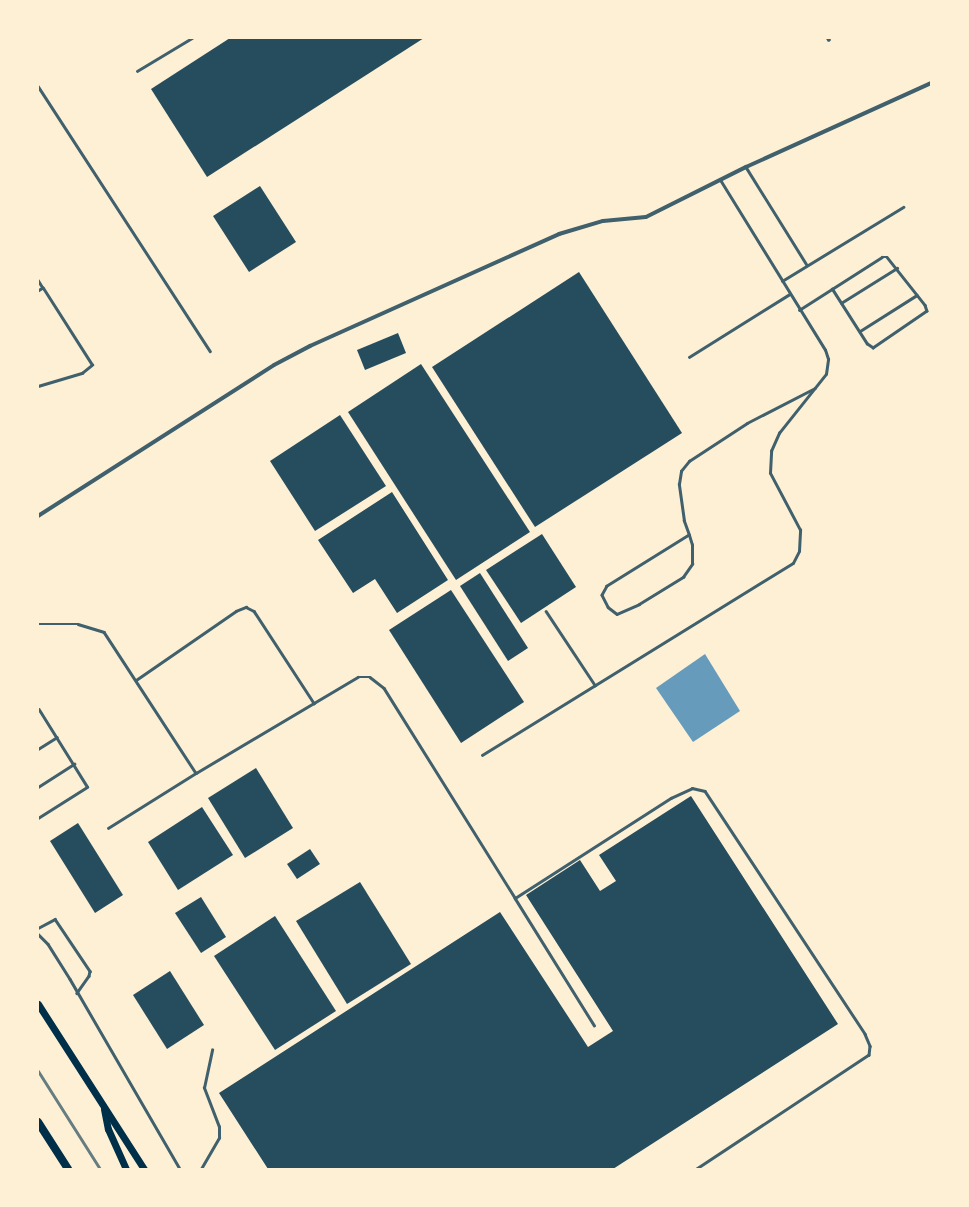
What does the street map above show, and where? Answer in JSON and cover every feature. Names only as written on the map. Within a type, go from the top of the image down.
[{"type":"highway","points":[[38,1122],[68,1169]]},
{"type":"main road","points":[[38,1004],[144,1169]]},
{"type":"main road","points":[[104,1105],[108,1129],[126,1169]]},
{"type":"street","points":[[38,516],[274,365],[310,346],[559,234],[603,221],[646,217],[746,167],[931,83]]},
{"type":"lane","points":[[137,71],[192,38]]},
{"type":"lane","points":[[38,86],[210,351]]},
{"type":"lane","points":[[746,167],[808,265]]},
{"type":"lane","points":[[482,755],[793,563],[801,544],[800,530],[770,473],[771,452],[779,433],[826,374],[828,359],[720,180]]},
{"type":"lane","points":[[782,281],[904,208]]},
{"type":"lane","points":[[799,310],[882,257],[891,258],[925,304],[927,311],[877,348],[870,347],[832,289]]},
{"type":"lane","points":[[841,303],[897,268]]},
{"type":"lane","points":[[38,280],[92,365],[82,373],[38,386]]},
{"type":"lane","points":[[38,291],[43,288]]},
{"type":"lane","points":[[689,357],[790,294]]},
{"type":"lane","points":[[860,331],[917,295]]},
{"type":"lane","points":[[689,535],[607,586],[602,595],[608,607],[617,614],[639,604],[683,577],[692,564],[694,555],[679,484],[681,471],[689,462],[746,423],[817,386]]},
{"type":"lane","points":[[136,680],[236,611],[246,607],[254,611],[314,703]]},
{"type":"lane","points":[[546,610],[595,685]]},
{"type":"lane","points":[[38,624],[78,624],[100,630],[109,638],[196,773]]},
{"type":"lane","points":[[108,828],[196,773],[358,677],[370,677],[381,685],[594,1025]]},
{"type":"lane","points":[[38,818],[87,787],[39,710]]},
{"type":"lane","points":[[38,749],[57,737]]},
{"type":"lane","points":[[38,787],[74,764]]},
{"type":"lane","points":[[515,898],[681,792],[692,788],[705,791],[865,1034],[870,1046],[869,1055],[697,1169]]},
{"type":"lane","points":[[38,928],[55,919],[90,971],[89,976],[77,993]]},
{"type":"lane","points":[[42,927],[38,934],[48,944],[180,1169]]},
{"type":"lane","points":[[201,1169],[219,1138],[219,1127],[204,1088],[212,1050]]},
{"type":"water","points":[[705,654],[740,711],[693,742],[656,688]]},
{"type":"building","points":[[230,38],[424,38],[207,177],[151,89]]},
{"type":"building","points":[[260,186],[296,242],[249,272],[213,216]]},
{"type":"building","points":[[579,272],[682,433],[535,527],[432,367]]},
{"type":"building","points":[[398,333],[406,353],[365,370],[357,350]]},
{"type":"building","points":[[421,364],[530,532],[456,580],[348,412]]},
{"type":"building","points":[[340,415],[386,486],[315,531],[270,461]]},
{"type":"building","points":[[392,492],[448,580],[397,613],[375,579],[353,593],[318,540]]},
{"type":"building","points":[[542,534],[576,587],[521,623],[486,570]]},
{"type":"building","points":[[480,573],[528,648],[508,661],[460,586]]},
{"type":"building","points":[[451,590],[524,702],[461,743],[389,630]]},
{"type":"building","points":[[256,768],[293,828],[245,858],[208,798]]},
{"type":"building","points":[[691,796],[838,1024],[613,1169],[268,1169],[219,1093],[500,912],[588,1047],[613,1031],[526,895],[580,860],[600,891],[616,881],[599,855]]},
{"type":"building","points":[[202,807],[233,855],[178,890],[148,842]]},
{"type":"building","points":[[78,823],[123,895],[95,913],[50,841]]},
{"type":"building","points":[[310,849],[320,864],[297,879],[287,864]]},
{"type":"building","points":[[360,882],[411,964],[347,1004],[296,921]]},
{"type":"building","points":[[201,897],[226,937],[201,953],[175,913]]},
{"type":"building","points":[[275,916],[336,1011],[275,1050],[214,956]]},
{"type":"building","points":[[170,971],[204,1025],[167,1049],[133,995]]},
{"type":"railway","points":[[38,1071],[100,1169]]}]
